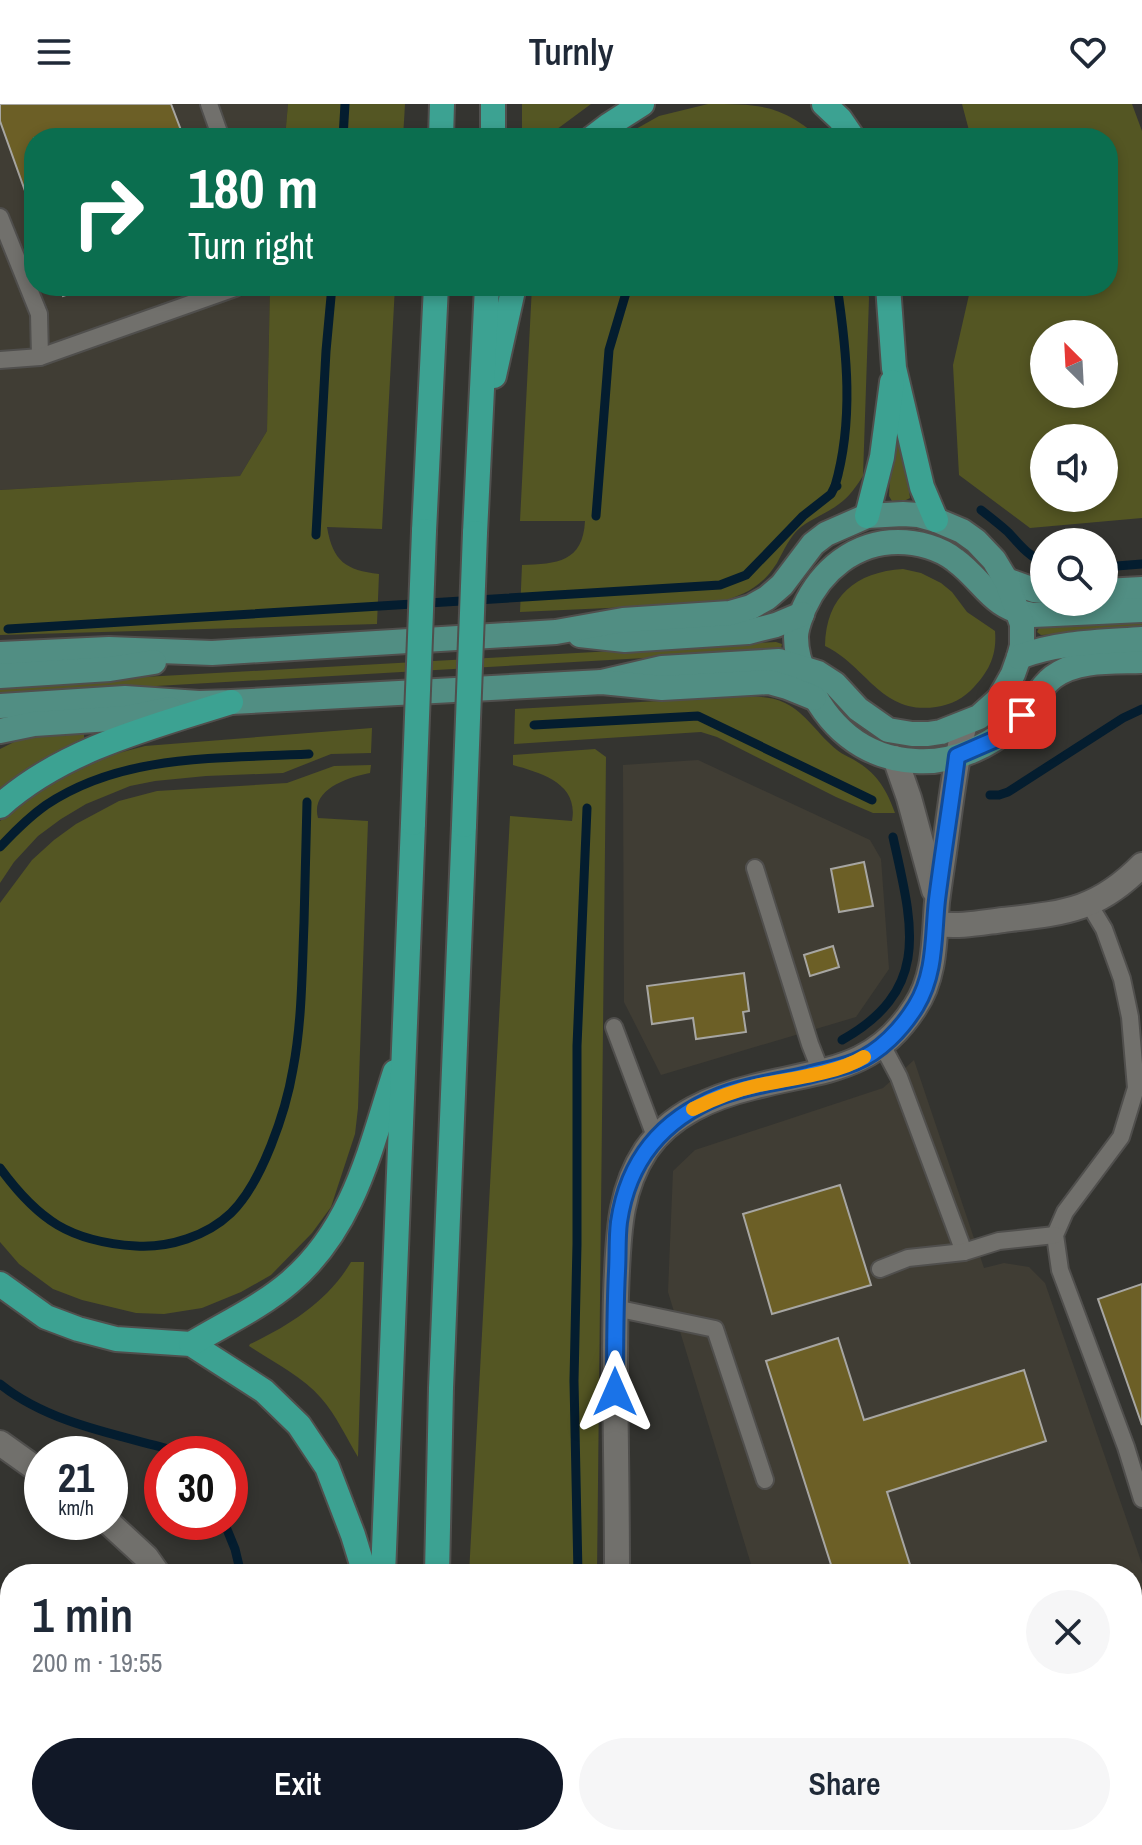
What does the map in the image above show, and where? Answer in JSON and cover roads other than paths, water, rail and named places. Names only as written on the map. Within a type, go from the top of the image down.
[{"type":"highway","points":[[441,128],[442,104]]},
{"type":"highway","points":[[493,104],[493,128]]},
{"type":"highway","points":[[607,128],[642,104]]},
{"type":"highway","points":[[824,104],[846,128]]},
{"type":"highway","points":[[383,1564],[436,296]]},
{"type":"highway","points":[[437,1564],[441,1388],[487,296]]},
{"type":"highway","points":[[480,436],[512,296]]},
{"type":"highway","points":[[889,296],[894,368],[922,487],[936,520]]},
{"type":"highway","points":[[867,516],[882,457],[894,368]]},
{"type":"highway","points":[[0,806],[59,764],[147,728],[231,702]]},
{"type":"highway","points":[[191,1344],[270,1297],[289,1283],[327,1244],[343,1218],[362,1175],[405,1043]]},
{"type":"highway","points":[[0,1284],[46,1317],[78,1329],[116,1339],[191,1344],[264,1391],[299,1425],[318,1452],[334,1483],[362,1564]]},
{"type":"main road","points":[[0,676],[110,669],[212,653],[556,632],[623,620],[730,613],[767,598],[782,585],[813,544],[826,534],[867,516],[903,514],[936,520],[976,541],[994,560],[1006,580],[1022,632],[1019,657],[999,699],[979,717],[928,734],[888,730],[858,709],[835,684],[818,673],[779,661],[662,668],[602,682]]},
{"type":"main road","points":[[859,550],[867,516]]},
{"type":"main road","points":[[1142,610],[1017,613],[992,596],[956,561],[938,550],[898,542],[859,550],[840,561],[811,594],[796,633],[801,667],[814,698],[830,719],[852,741],[878,753],[913,761],[932,762],[985,745],[1022,715],[1053,677],[1067,669],[1093,663],[1142,661]]},
{"type":"main road","points":[[1006,580],[1030,589]]},
{"type":"main road","points":[[1118,590],[1142,589]]},
{"type":"main road","points":[[556,632],[625,640],[748,632],[802,614]]},
{"type":"main road","points":[[1019,657],[1042,648],[1142,639]]},
{"type":"main road","points":[[0,654],[109,649],[212,653]]},
{"type":"main road","points":[[0,706],[125,698],[231,702],[602,682],[662,688],[769,682],[814,698]]},
{"type":"main road","points":[[0,731],[34,724],[126,718],[199,703]]},
{"type":"street","points":[[617,1564],[615,1308],[619,1222],[634,1172],[647,1149],[666,1126],[720,1096],[856,1062],[882,1045],[902,1026],[918,1004],[934,951],[957,756],[965,723]]},
{"type":"street","points":[[895,758],[909,798],[937,913],[958,927],[1068,912],[1089,904],[1127,880],[1142,865]]},
{"type":"street","points":[[0,1443],[24,1460]]},
{"type":"street","points":[[128,1540],[151,1564]]},
{"type":"lane","points":[[209,104],[217,128]]},
{"type":"lane","points":[[0,217],[24,277]]},
{"type":"lane","points":[[32,296],[39,314],[40,357]]},
{"type":"lane","points":[[0,360],[40,357],[212,296]]},
{"type":"lane","points":[[755,868],[821,1072]]},
{"type":"lane","points":[[1089,904],[1104,929],[1122,979],[1130,1017],[1136,1088],[1121,1137],[1065,1212],[1055,1235],[1060,1270],[1126,1447],[1142,1499]]},
{"type":"lane","points":[[614,1027],[656,1139]]},
{"type":"lane","points":[[882,1045],[899,1077],[964,1252]]},
{"type":"lane","points":[[880,1269],[908,1258],[964,1252],[999,1241],[1055,1235]]},
{"type":"lane","points":[[615,1308],[715,1329],[765,1480]]},
{"type":"waterway","points":[[344,128],[345,104]]},
{"type":"waterway","points":[[316,535],[331,296]]},
{"type":"waterway","points":[[596,516],[609,350],[625,296]]},
{"type":"waterway","points":[[837,486],[847,412],[844,336],[838,296]]},
{"type":"waterway","points":[[8,629],[720,585],[746,575],[803,516],[831,494],[835,486]]},
{"type":"waterway","points":[[981,510],[1030,554]]},
{"type":"waterway","points":[[1118,566],[1142,564]]},
{"type":"waterway","points":[[990,795],[1008,792],[1142,709]]},
{"type":"waterway","points":[[534,725],[698,716],[872,800]]},
{"type":"waterway","points":[[0,847],[46,805],[76,788],[107,776],[173,762],[309,754]]},
{"type":"waterway","points":[[0,1168],[28,1202],[58,1225],[113,1244],[149,1246],[187,1239],[221,1221],[242,1200],[271,1146],[290,1086],[296,1051],[302,978],[307,802]]},
{"type":"waterway","points":[[578,1564],[574,1381],[577,1046],[587,808]]},
{"type":"waterway","points":[[842,1040],[871,1020],[891,999],[903,976],[909,952],[909,926],[893,837]]},
{"type":"waterway","points":[[0,1384],[37,1408],[58,1417],[144,1443]]},
{"type":"waterway","points":[[231,1540],[239,1564]]}]
